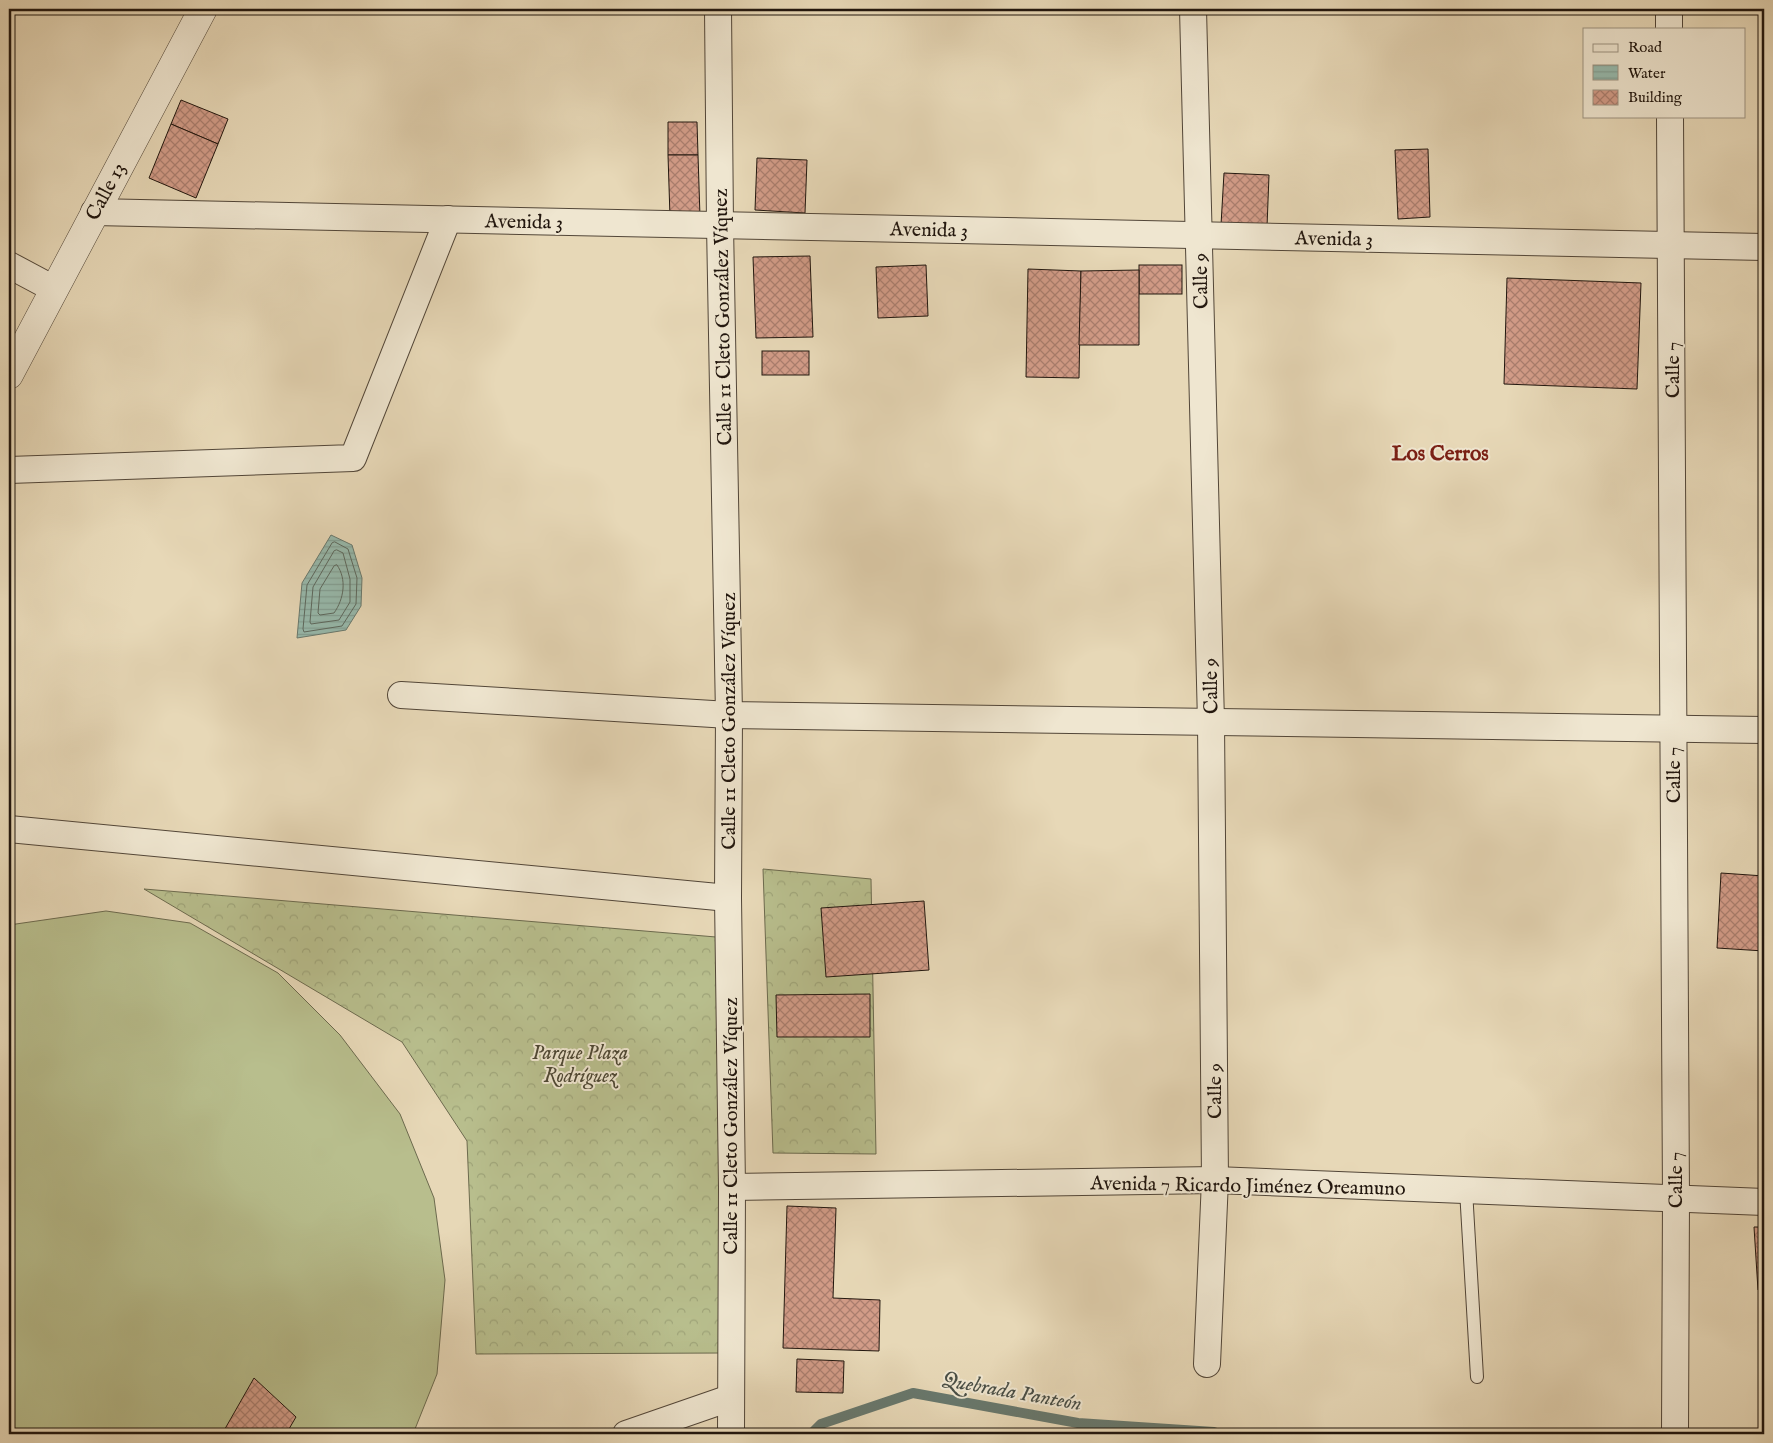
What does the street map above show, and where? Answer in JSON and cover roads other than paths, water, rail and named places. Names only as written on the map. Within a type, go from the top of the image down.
[{"type":"street","name":"Calle 13","points":[[9,375],[203,9]]},
{"type":"street","name":"Calle 11 Cleto González Víquez","points":[[718,9],[729,715],[728,898],[732,1187],[731,1434]]},
{"type":"street","name":"Calle 9","points":[[1193,9],[1211,722],[1215,1180],[1207,1364]]},
{"type":"street","points":[[1669,9],[1670,28]]},
{"type":"street","name":"Calle 7","points":[[1670,118],[1676,1198],[1675,1434]]},
{"type":"street","name":"Avenida 3","points":[[94,212],[1764,247]]},
{"type":"street","points":[[9,470],[352,458],[448,219]]},
{"type":"street","points":[[9,265],[54,288]]},
{"type":"street","points":[[401,695],[729,715],[1764,730]]},
{"type":"street","points":[[9,829],[728,898]]},
{"type":"street","name":"Avenida 7 Ricardo Jiménez Oreamuno","points":[[732,1187],[1215,1180],[1764,1202]]},
{"type":"street","points":[[626,1434],[730,1398]]},
{"type":"lane","points":[[1466,1190],[1477,1377]]},
{"type":"water","points":[[331,535],[352,545],[362,578],[361,606],[346,630],[297,638],[302,583]]},
{"type":"waterway","name":"Quebrada Panteón","points":[[811,1434],[821,1424],[913,1393],[1078,1423],[1214,1432],[1215,1434]]},
{"type":"district","name":"Los Cerros","points":[[1440,453]]},
{"type":"park label","name":"Parque Plaza Rodríguez","points":[[580,1064]]}]
